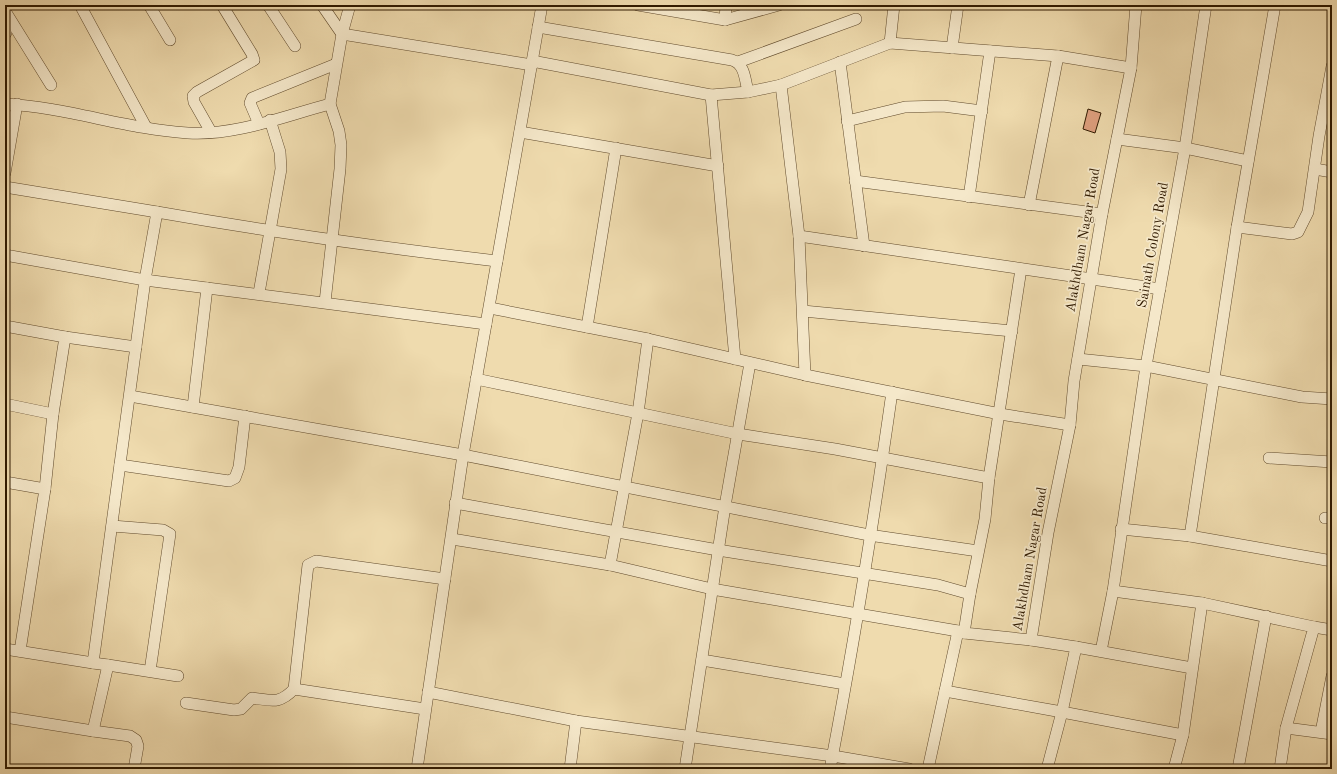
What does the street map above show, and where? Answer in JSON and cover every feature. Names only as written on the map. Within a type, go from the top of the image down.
[{"type":"street","points":[[80,5],[146,127]]},
{"type":"street","points":[[150,5],[170,40]]},
{"type":"street","points":[[211,132],[194,102],[193,96],[197,92],[254,60],[252,54],[222,5]]},
{"type":"street","points":[[268,5],[294,46]]},
{"type":"street","points":[[322,5],[342,34],[532,63],[711,95],[748,92],[781,85],[890,43],[1058,56],[1130,68]]},
{"type":"street","points":[[325,302],[333,240],[341,145],[339,130],[330,104],[342,34],[350,5]]},
{"type":"street","points":[[417,769],[452,539],[455,503],[542,5]]},
{"type":"street","points":[[638,5],[725,20],[763,7],[779,5]]},
{"type":"street","points":[[725,20],[726,5]]},
{"type":"street","points":[[890,43],[894,5]]},
{"type":"street","points":[[952,48],[958,5]]},
{"type":"street","name":"Alakhdham Nagar Road","points":[[1136,5],[1130,68],[1102,214],[1078,359],[1070,425],[1048,533],[1030,640],[1192,668]]},
{"type":"street","name":"Sainath Colony Road","points":[[1100,651],[1113,591],[1146,366],[1185,148],[1206,5]]},
{"type":"street","points":[[1190,536],[1237,228],[1275,5]]},
{"type":"street","points":[[5,11],[51,85]]},
{"type":"street","points":[[538,27],[738,62],[856,19]]},
{"type":"street","points":[[969,197],[990,51]]},
{"type":"street","points":[[1029,205],[1058,56]]},
{"type":"street","points":[[738,62],[742,67],[748,92]]},
{"type":"street","points":[[840,62],[864,246]]},
{"type":"street","points":[[259,124],[250,103],[252,98],[336,64]]},
{"type":"street","points":[[1237,228],[1292,234],[1298,232],[1308,212],[1332,66]]},
{"type":"street","points":[[781,85],[799,236],[805,375]]},
{"type":"street","points":[[711,95],[735,359]]},
{"type":"street","points":[[5,104],[18,104],[146,127],[189,133],[226,131],[259,124],[330,104]]},
{"type":"street","points":[[5,173],[18,104]]},
{"type":"street","points":[[847,121],[905,107],[943,106],[982,111]]},
{"type":"street","points":[[259,293],[281,169],[280,152],[270,120]]},
{"type":"street","points":[[520,132],[718,166]]},
{"type":"street","points":[[1117,139],[1185,148],[1248,161]]},
{"type":"street","points":[[587,327],[616,148]]},
{"type":"street","points":[[1315,169],[1332,172]]},
{"type":"street","points":[[855,182],[1102,214]]},
{"type":"street","points":[[5,187],[269,232],[497,261]]},
{"type":"street","points":[[93,664],[136,347],[157,212]]},
{"type":"street","points":[[799,236],[1160,289]]},
{"type":"street","points":[[5,255],[146,280],[259,293],[486,324]]},
{"type":"street","points":[[928,769],[945,691],[970,594],[985,519],[989,478],[1021,269]]},
{"type":"street","points":[[193,407],[206,288]]},
{"type":"street","points":[[490,308],[648,339],[805,375],[1000,414],[1070,425]]},
{"type":"street","points":[[802,310],[1012,331]]},
{"type":"street","points":[[5,326],[65,337],[136,347]]},
{"type":"street","points":[[20,651],[45,489],[53,414],[65,337]]},
{"type":"street","points":[[610,565],[638,413],[648,339]]},
{"type":"street","points":[[1078,359],[1146,366],[1284,393],[1332,398]]},
{"type":"street","points":[[685,769],[725,506],[750,363]]},
{"type":"street","points":[[476,379],[738,434],[835,449],[989,478]]},
{"type":"street","points":[[830,769],[865,573],[869,535],[892,392]]},
{"type":"street","points":[[130,396],[463,455],[869,535],[978,551]]},
{"type":"street","points":[[5,404],[53,414]]},
{"type":"street","points":[[120,465],[229,480],[235,478],[239,468],[245,416]]},
{"type":"street","points":[[1269,458],[1332,462]]},
{"type":"street","points":[[5,482],[45,489]]},
{"type":"street","points":[[455,503],[616,533],[938,585],[970,594]]},
{"type":"street","points":[[112,526],[163,530],[170,534],[150,672]]},
{"type":"street","points":[[1121,529],[1190,536],[1327,560]]},
{"type":"street","points":[[452,539],[610,565],[712,589],[858,615],[961,632],[1030,640]]},
{"type":"street","points":[[186,703],[234,710],[241,708],[252,698],[278,701],[286,697],[294,689],[308,565],[316,560],[445,579]]},
{"type":"street","points":[[1113,591],[1202,603],[1332,630]]},
{"type":"street","points":[[1174,769],[1183,735],[1202,603]]},
{"type":"street","points":[[1238,769],[1266,616]]},
{"type":"street","points":[[1280,769],[1286,728],[1314,627]]},
{"type":"street","points":[[1047,769],[1062,712],[1076,647]]},
{"type":"street","points":[[5,649],[93,664],[178,676]]},
{"type":"street","points":[[702,660],[845,684]]},
{"type":"street","points":[[93,730],[108,665]]},
{"type":"street","points":[[1321,732],[1332,676]]},
{"type":"street","points":[[294,689],[425,709]]},
{"type":"street","points":[[945,691],[1183,735]]},
{"type":"street","points":[[428,692],[576,721],[833,756],[909,769]]},
{"type":"street","points":[[5,717],[130,736],[136,740],[138,746],[134,769]]},
{"type":"street","points":[[570,769],[576,721]]},
{"type":"street","points":[[1286,728],[1332,734]]},
{"type":"building","points":[[1088,109],[1101,113],[1095,133],[1083,129]]}]
